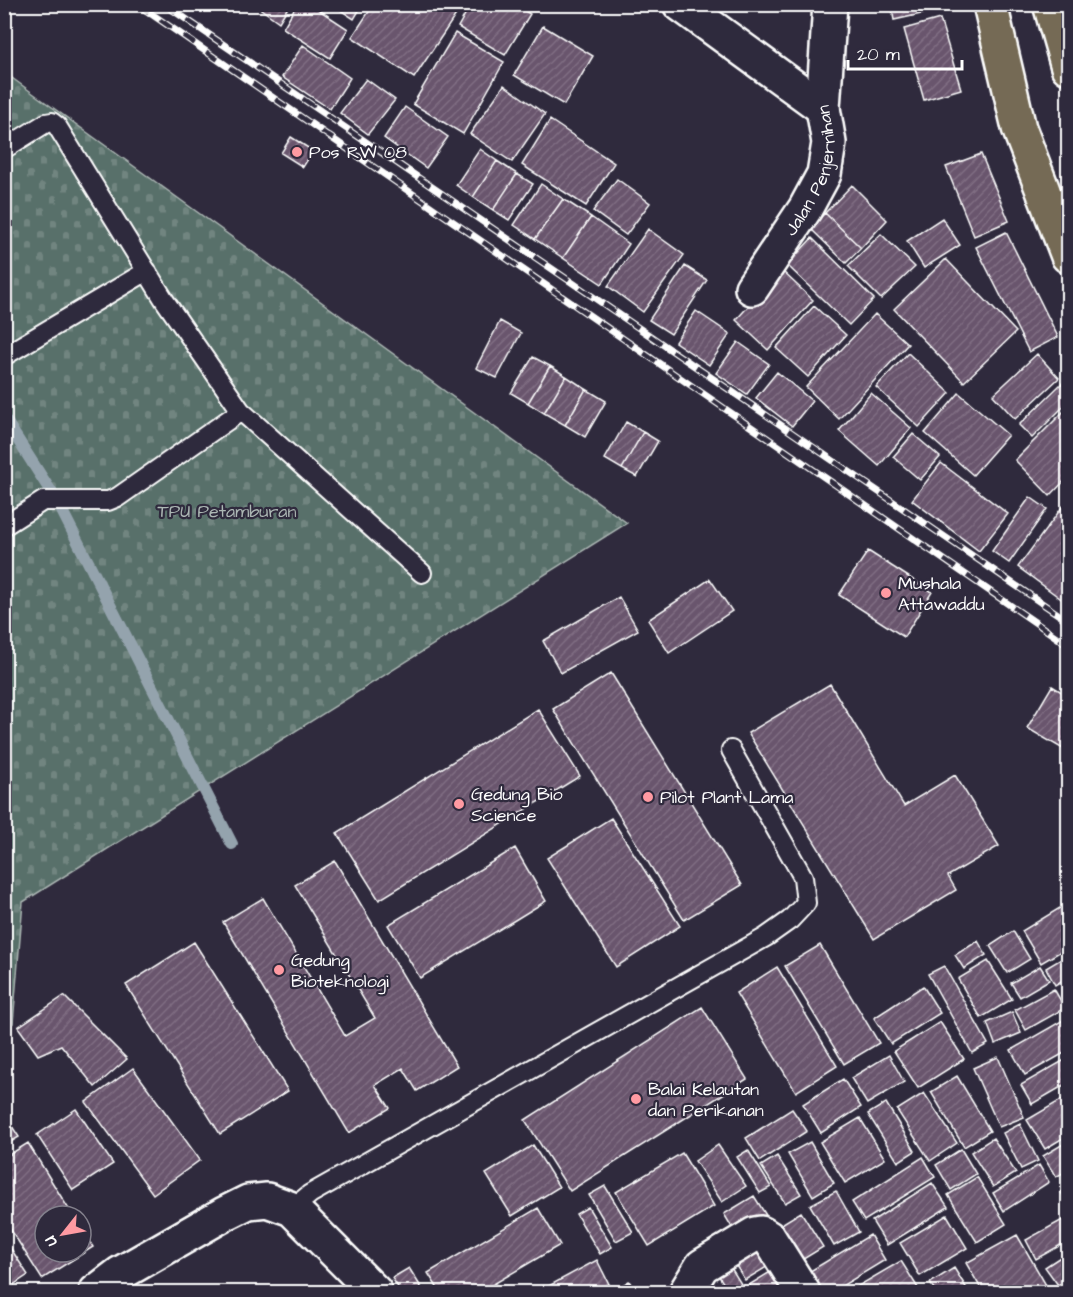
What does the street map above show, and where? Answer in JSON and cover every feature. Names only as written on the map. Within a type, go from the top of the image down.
[{"type":"main road","points":[[990,4],[1019,128],[1068,256]]},
{"type":"main road","points":[[1050,4],[1068,67]]},
{"type":"street","name":"Jalan Penjernihan","points":[[680,4],[823,108],[829,143],[824,174],[805,209],[752,288]]},
{"type":"street","points":[[823,108],[830,4]]},
{"type":"street","points":[[96,1293],[121,1273],[248,1202],[267,1200],[292,1209],[375,1293]]},
{"type":"street","points":[[686,1293],[702,1266],[755,1234],[762,1233],[769,1238],[803,1293]]},
{"type":"lane","points":[[4,149],[46,123],[52,122],[57,126],[165,301],[241,411],[422,573]]},
{"type":"lane","points":[[4,356],[147,271]]},
{"type":"lane","points":[[4,526],[43,501],[108,501],[118,497],[241,411]]},
{"type":"lane","points":[[292,1209],[310,1194],[766,937],[790,920],[806,903],[803,877],[731,750]]},
{"type":"green space","name":"TPU Petamburan","points":[[5,73],[627,523],[23,902],[13,1023],[5,1029]]},
{"type":"building","points":[[254,4],[290,4],[279,22]]},
{"type":"building","points":[[297,4],[310,4],[348,29],[330,58],[283,28]]},
{"type":"building","points":[[331,4],[363,4],[354,19]]},
{"type":"building","points":[[374,4],[463,4],[414,78],[352,37]]},
{"type":"building","points":[[471,4],[514,4],[530,14],[505,55],[458,27]]},
{"type":"building","points":[[891,4],[933,4],[935,11],[894,20]]},
{"type":"building","points":[[940,19],[961,89],[924,100],[904,29]]},
{"type":"building","points":[[543,26],[593,56],[564,105],[514,75]]},
{"type":"building","points":[[455,33],[504,62],[463,134],[413,104]]},
{"type":"building","points":[[303,45],[350,78],[330,109],[282,77]]},
{"type":"building","points":[[366,79],[395,100],[368,134],[340,113]]},
{"type":"building","points":[[504,85],[545,114],[512,162],[470,134]]},
{"type":"building","points":[[405,107],[448,137],[426,168],[384,138]]},
{"type":"building","points":[[550,120],[614,163],[586,206],[522,165]]},
{"type":"building","name":"Pos RW 08","points":[[291,137],[313,151],[303,167],[281,153]]},
{"type":"building","points":[[480,149],[497,161],[473,197],[456,185]]},
{"type":"building","points":[[981,154],[1009,221],[974,236],[946,167]]},
{"type":"building","points":[[497,161],[517,174],[493,210],[473,197]]},
{"type":"building","points":[[517,174],[533,184],[509,220],[493,210]]},
{"type":"building","points":[[617,179],[650,203],[626,235],[593,211]]},
{"type":"building","points":[[541,184],[563,199],[535,239],[514,225]]},
{"type":"building","points":[[852,185],[887,220],[861,248],[825,213]]},
{"type":"building","points":[[563,199],[591,217],[563,258],[535,239]]},
{"type":"building","points":[[825,213],[861,248],[846,263],[810,228]]},
{"type":"building","points":[[591,217],[629,244],[602,284],[563,258]]},
{"type":"building","points":[[942,218],[960,245],[924,268],[907,241]]},
{"type":"building","points":[[648,229],[684,255],[643,312],[608,286]]},
{"type":"building","points":[[1006,232],[1058,337],[1029,352],[976,247]]},
{"type":"building","points":[[881,234],[915,267],[881,299],[848,266]]},
{"type":"building","points":[[812,238],[874,299],[849,325],[787,265]]},
{"type":"building","points":[[946,259],[1016,332],[964,382],[894,309]]},
{"type":"building","points":[[685,266],[707,280],[671,334],[649,320]]},
{"type":"building","points":[[781,270],[813,300],[768,350],[736,320]]},
{"type":"building","points":[[814,306],[846,335],[808,377],[776,348]]},
{"type":"building","points":[[696,311],[730,334],[709,365],[675,342]]},
{"type":"building","points":[[875,314],[908,344],[839,419],[806,387]]},
{"type":"building","points":[[500,321],[521,333],[497,378],[476,368]]},
{"type":"building","points":[[738,342],[769,364],[747,394],[716,373]]},
{"type":"building","points":[[908,353],[950,393],[919,427],[876,387]]},
{"type":"building","points":[[1037,354],[1059,378],[1015,419],[993,395]]},
{"type":"building","points":[[533,357],[550,366],[528,403],[511,393]]},
{"type":"building","points":[[550,366],[566,376],[544,413],[528,403]]},
{"type":"building","points":[[777,372],[812,401],[792,426],[756,398]]},
{"type":"building","points":[[566,376],[586,389],[565,425],[544,413]]},
{"type":"building","points":[[1062,383],[1068,390],[1068,402],[1032,438],[1019,425]]},
{"type":"building","points":[[586,389],[606,401],[585,437],[565,425]]},
{"type":"building","points":[[871,393],[911,428],[879,466],[839,431]]},
{"type":"building","points":[[959,393],[1008,435],[973,475],[925,433]]},
{"type":"building","points":[[1068,407],[1068,477],[1050,496],[1015,460]]},
{"type":"building","points":[[626,422],[643,432],[622,469],[605,459]]},
{"type":"building","points":[[643,432],[658,441],[637,477],[622,469]]},
{"type":"building","points":[[913,434],[940,457],[920,480],[893,457]]},
{"type":"building","points":[[941,463],[1008,514],[979,551],[912,500]]},
{"type":"building","points":[[1030,497],[1047,509],[1009,563],[992,551]]},
{"type":"building","points":[[1063,506],[1068,510],[1068,595],[1064,601],[1018,567]]},
{"type":"building","name":"Mushala Attawaddu","points":[[868,551],[932,592],[904,637],[839,595]]},
{"type":"building","points":[[710,579],[732,611],[669,653],[648,620]]},
{"type":"building","points":[[619,597],[638,630],[561,673],[543,641]]},
{"type":"building","name":"Pilot Plant Lama","points":[[611,673],[742,885],[684,920],[553,709]]},
{"type":"building","points":[[830,684],[904,806],[955,775],[999,846],[948,876],[956,890],[874,939],[748,733]]},
{"type":"building","points":[[1052,686],[1068,696],[1068,739],[1063,749],[1027,728]]},
{"type":"building","name":"Gedung Bio Science","points":[[538,709],[580,776],[379,900],[337,833]]},
{"type":"building","points":[[611,818],[680,926],[616,967],[547,858]]},
{"type":"building","points":[[515,848],[546,901],[420,978],[388,925]]},
{"type":"building","name":"Gedung Bioteknologi","points":[[335,861],[457,1066],[417,1091],[403,1068],[375,1085],[390,1108],[349,1133],[223,922],[263,898],[345,1036],[375,1018],[295,885]]},
{"type":"building","points":[[1068,903],[1068,947],[1041,963],[1022,931]]},
{"type":"building","points":[[1013,931],[1030,959],[1007,973],[990,946]]},
{"type":"building","points":[[978,941],[986,955],[964,969],[955,955]]},
{"type":"building","points":[[194,942],[288,1091],[220,1134],[126,985]]},
{"type":"building","points":[[820,945],[879,1043],[844,1064],[785,966]]},
{"type":"building","points":[[1068,955],[1068,977],[1055,985],[1046,968]]},
{"type":"building","points":[[988,961],[1012,999],[981,1018],[958,979]]},
{"type":"building","points":[[944,966],[988,1044],[972,1053],[928,974]]},
{"type":"building","points":[[1040,966],[1049,980],[1020,997],[1011,983]]},
{"type":"building","points":[[777,967],[837,1066],[796,1092],[736,993]]},
{"type":"building","points":[[923,986],[940,1013],[891,1044],[874,1018]]},
{"type":"building","points":[[1054,989],[1065,1008],[1026,1030],[1015,1010]]},
{"type":"building","points":[[64,996],[127,1059],[95,1087],[61,1045],[38,1055],[18,1027]]},
{"type":"building","name":"Balai Kelautan dan Perikanan","points":[[702,1007],[747,1079],[570,1191],[525,1120]]},
{"type":"building","points":[[1012,1012],[1021,1033],[995,1044],[987,1023]]},
{"type":"building","points":[[1065,1019],[1068,1026],[1068,1051],[1025,1075],[1011,1050]]},
{"type":"building","points":[[940,1022],[964,1059],[918,1088],[894,1051]]},
{"type":"building","points":[[889,1055],[904,1082],[867,1104],[851,1078]]},
{"type":"building","points":[[998,1057],[1024,1117],[999,1127],[973,1068]]},
{"type":"building","points":[[1068,1058],[1068,1083],[1032,1104],[1021,1085]]},
{"type":"building","points":[[133,1068],[200,1160],[153,1194],[86,1102]]},
{"type":"building","points":[[957,1076],[990,1131],[964,1147],[931,1092]]},
{"type":"building","points":[[843,1079],[861,1107],[821,1133],[803,1104]]},
{"type":"building","points":[[924,1093],[957,1143],[930,1161],[897,1110]]},
{"type":"building","points":[[1068,1096],[1068,1135],[1045,1149],[1027,1120]]},
{"type":"building","points":[[886,1103],[915,1151],[898,1162],[868,1114]]},
{"type":"building","points":[[76,1109],[113,1164],[73,1190],[37,1135]]},
{"type":"building","points":[[792,1109],[807,1131],[760,1161],[746,1138]]},
{"type":"building","points":[[4,1114],[19,1137],[4,1146]]},
{"type":"building","points":[[860,1118],[885,1159],[845,1183],[820,1142]]},
{"type":"building","points":[[1020,1124],[1038,1161],[1021,1169],[1003,1133]]},
{"type":"building","points":[[993,1138],[1016,1173],[993,1187],[971,1152]]},
{"type":"building","points":[[1068,1141],[1068,1170],[1056,1177],[1043,1156]]},
{"type":"building","points":[[810,1142],[834,1183],[813,1196],[788,1154]]},
{"type":"building","points":[[28,1143],[66,1204],[33,1204],[33,1264],[66,1264],[42,1279],[4,1219],[4,1158]]},
{"type":"building","points":[[533,1145],[559,1187],[512,1216],[486,1174]]},
{"type":"building","points":[[718,1145],[746,1186],[722,1202],[695,1161]]},
{"type":"building","points":[[961,1149],[976,1174],[951,1190],[936,1165]]},
{"type":"building","points":[[748,1150],[771,1187],[760,1193],[737,1157]]},
{"type":"building","points":[[682,1153],[714,1206],[649,1246],[616,1192]]},
{"type":"building","points":[[777,1156],[801,1194],[785,1203],[761,1166]]},
{"type":"building","points":[[923,1157],[935,1177],[864,1221],[852,1202]]},
{"type":"building","points":[[1039,1165],[1049,1182],[1004,1211],[993,1193]]},
{"type":"building","points":[[977,1177],[1006,1224],[977,1242],[948,1195]]},
{"type":"building","points":[[932,1183],[948,1207],[887,1245],[872,1221]]},
{"type":"building","points":[[605,1186],[633,1232],[616,1241],[589,1195]]},
{"type":"building","points":[[1068,1187],[1068,1205],[1061,1192]]},
{"type":"building","points":[[836,1191],[859,1232],[834,1246],[810,1205]]},
{"type":"building","points":[[754,1196],[769,1220],[739,1239],[724,1214]]},
{"type":"building","points":[[588,1207],[612,1247],[600,1254],[576,1214]]},
{"type":"building","points":[[538,1208],[560,1245],[480,1292],[440,1292],[428,1273]]},
{"type":"building","points":[[801,1212],[823,1247],[792,1266],[770,1231]]},
{"type":"building","points":[[947,1215],[967,1248],[920,1276],[900,1243]]},
{"type":"building","points":[[1068,1217],[1068,1241],[1036,1259],[1026,1240]]},
{"type":"building","points":[[870,1235],[885,1260],[832,1292],[812,1292],[802,1276]]},
{"type":"building","points":[[1017,1235],[1050,1292],[983,1292],[966,1263]]},
{"type":"building","points":[[4,1238],[28,1275],[4,1291]]},
{"type":"building","points":[[761,1240],[775,1262],[745,1280],[731,1258]]},
{"type":"building","points":[[1068,1252],[1068,1278],[1058,1285],[1045,1267]]},
{"type":"building","points":[[725,1258],[746,1292],[729,1292],[713,1267]]},
{"type":"building","points":[[597,1260],[609,1284],[593,1292],[547,1292],[545,1288]]},
{"type":"building","points":[[901,1261],[918,1288],[910,1292],[848,1292]]},
{"type":"building","points":[[780,1266],[796,1292],[754,1292],[749,1285]]},
{"type":"building","points":[[409,1268],[421,1287],[413,1292],[401,1292],[392,1278]]},
{"type":"building","points":[[954,1268],[969,1292],[936,1292],[930,1283]]},
{"type":"building","points":[[629,1281],[636,1292],[611,1292]]},
{"type":"building","points":[[716,1285],[721,1292],[705,1292]]},
{"type":"waterway","points":[[4,418],[57,501],[232,844]]},
{"type":"railway","points":[[137,4],[1068,645]]},
{"type":"railway","points":[[164,4],[1068,621]]},
{"type":"place","name":"Pos RW 08","points":[[297,152]]},
{"type":"place","name":"Mushala Attawaddu","points":[[886,593]]},
{"type":"place","name":"Pilot Plant Lama","points":[[648,797]]},
{"type":"place","name":"Gedung Bio Science","points":[[459,804]]},
{"type":"place","name":"Gedung Bioteknologi","points":[[279,970]]},
{"type":"place","name":"Balai Kelautan dan Perikanan","points":[[636,1099]]}]
